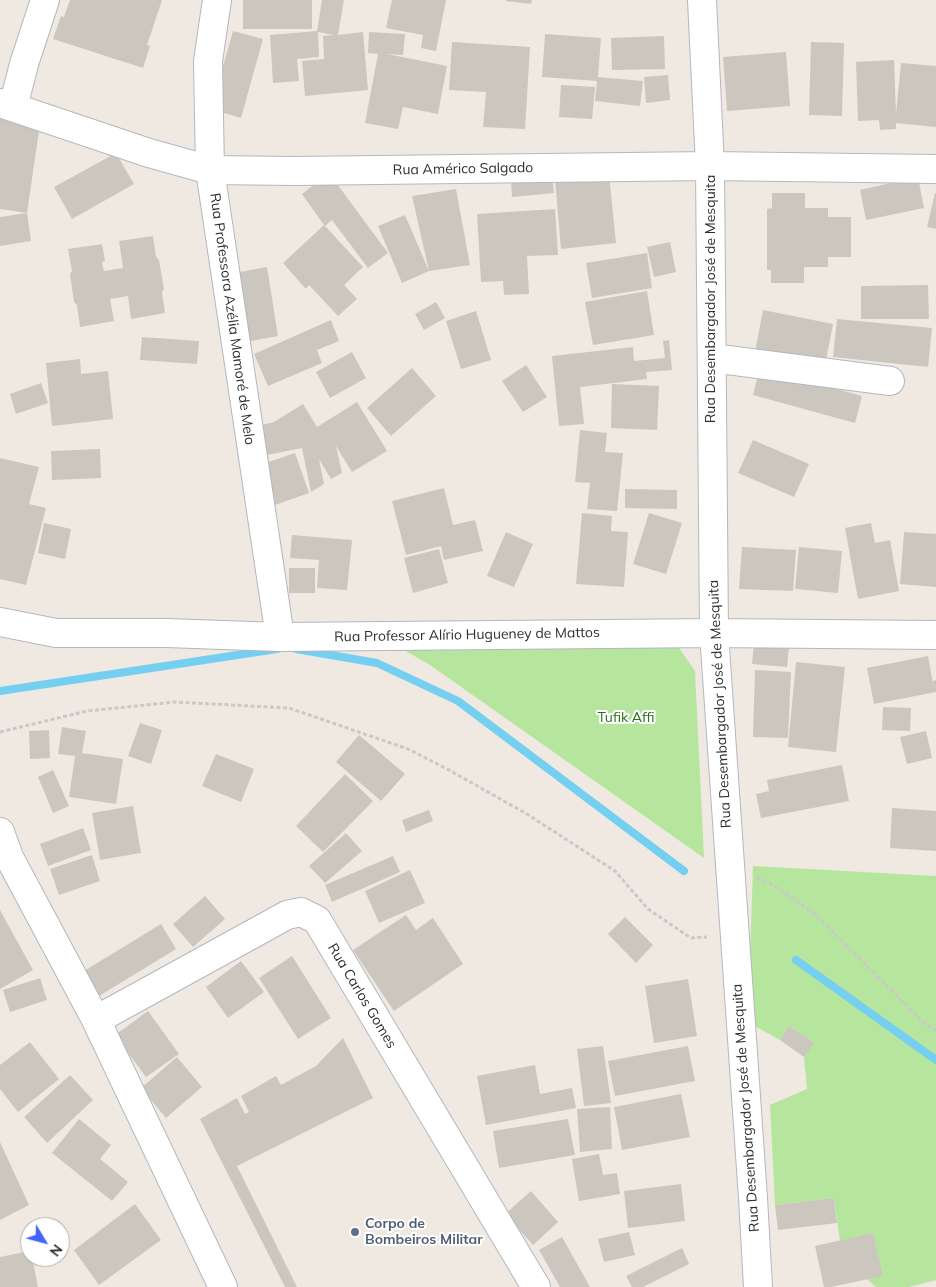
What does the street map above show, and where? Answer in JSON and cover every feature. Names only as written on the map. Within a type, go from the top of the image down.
[{"type":"street","points":[[6,105],[24,64],[45,0]]},
{"type":"street","name":"Rua Professora Azélia Mamoré de Melo","points":[[217,0],[208,61],[210,170],[280,637]]},
{"type":"street","name":"Rua Desembargador José de Mesquita","points":[[702,0],[710,166],[714,633],[753,1188],[758,1287]]},
{"type":"street","name":"Rua Américo Salgado","points":[[6,105],[150,153],[210,170],[294,172],[710,166],[936,169]]},
{"type":"street","points":[[712,358],[890,382]]},
{"type":"street","name":"Rua Professor Alírio Hugueney de Mattos","points":[[0,622],[56,633],[166,633],[280,637],[714,633],[936,635]]},
{"type":"street","points":[[0,832],[5,860],[96,1020],[223,1287]]},
{"type":"street","name":"Rua Carlos Gomes","points":[[96,1020],[287,914],[301,912],[317,920],[536,1287]]},
{"type":"path","points":[[0,732],[87,711],[175,702],[289,708],[408,749],[527,814],[615,870],[648,909],[691,938],[734,935]]},
{"type":"path","points":[[730,868],[768,882],[814,913],[924,1023],[936,1030]]},
{"type":"green space","name":"Tufik Affi","points":[[397,646],[679,648],[695,671],[704,858],[430,665]]},
{"type":"green space","points":[[753,866],[936,876],[936,1280],[909,1287],[876,1287],[867,1279],[882,1276],[873,1234],[840,1241],[834,1198],[775,1205],[770,1105],[807,1089],[804,1057],[813,1043],[789,1026],[780,1040],[751,1024],[749,989]]},
{"type":"building","points":[[70,0],[162,0],[147,45],[150,46],[143,68],[53,39],[61,16],[64,17]]},
{"type":"building","points":[[243,0],[312,0],[312,29],[243,29]]},
{"type":"building","points":[[322,0],[344,0],[338,35],[363,32],[368,90],[305,96],[302,61],[324,59],[323,36],[334,35],[318,32],[319,57],[297,59],[299,81],[273,83],[270,35],[317,31]]},
{"type":"building","points":[[392,0],[446,0],[436,51],[421,48],[423,35],[386,28]]},
{"type":"building","points":[[506,0],[532,0],[531,4]]},
{"type":"building","points":[[233,31],[263,39],[241,118],[211,109]]},
{"type":"building","points":[[369,32],[405,34],[403,55],[387,54],[447,66],[438,114],[403,107],[398,129],[365,123],[378,54],[368,53]]},
{"type":"building","points":[[545,34],[601,38],[598,77],[643,81],[640,106],[595,101],[597,81],[542,77]]},
{"type":"building","points":[[664,36],[665,69],[612,70],[611,38]]},
{"type":"building","points":[[452,42],[530,47],[525,129],[483,127],[486,92],[449,90]]},
{"type":"building","points":[[811,42],[844,43],[842,116],[809,115]]},
{"type":"building","points":[[786,52],[790,106],[727,111],[723,57]]},
{"type":"building","points":[[894,60],[896,114],[901,63],[936,66],[936,127],[896,123],[896,129],[880,130],[879,120],[858,121],[856,62]]},
{"type":"building","points":[[668,75],[670,100],[646,103],[644,77]]},
{"type":"building","points":[[561,85],[595,87],[592,119],[559,117]]},
{"type":"building","points":[[0,118],[40,124],[27,213],[0,209]]},
{"type":"building","points":[[116,153],[134,184],[72,219],[54,187]]},
{"type":"building","points":[[329,173],[388,253],[368,268],[332,220],[325,226],[363,267],[344,285],[357,299],[338,316],[309,285],[306,289],[283,263],[324,225],[302,194]]},
{"type":"building","points":[[609,174],[616,243],[561,249],[555,179]]},
{"type":"building","points":[[552,176],[554,193],[512,197],[511,179]]},
{"type":"building","points":[[918,177],[924,208],[866,220],[860,190]]},
{"type":"building","points":[[456,189],[470,265],[429,271],[412,196]]},
{"type":"building","points":[[772,193],[805,193],[805,208],[828,208],[828,217],[851,217],[851,257],[828,257],[828,267],[804,267],[804,283],[771,283],[771,270],[767,270],[767,209],[772,208]]},
{"type":"building","points":[[936,193],[936,229],[927,227]]},
{"type":"building","points":[[555,209],[558,255],[527,256],[529,294],[504,295],[503,281],[481,282],[477,214]]},
{"type":"building","points":[[27,213],[31,241],[0,246],[0,217]]},
{"type":"building","points":[[405,215],[429,271],[402,283],[378,226]]},
{"type":"building","points":[[153,236],[164,289],[162,292],[165,313],[131,319],[128,296],[110,299],[114,321],[80,327],[77,305],[74,302],[68,249],[102,244],[105,261],[102,262],[104,271],[123,268],[119,241]]},
{"type":"building","points":[[670,242],[676,272],[654,277],[647,247]]},
{"type":"building","points":[[647,253],[652,288],[592,298],[586,263]]},
{"type":"building","points":[[267,267],[278,336],[240,343],[229,274]]},
{"type":"building","points":[[928,285],[929,319],[861,319],[861,286]]},
{"type":"building","points":[[647,291],[654,335],[593,345],[585,302]]},
{"type":"building","points":[[436,302],[445,318],[424,330],[415,314]]},
{"type":"building","points":[[763,310],[833,324],[825,365],[755,352]]},
{"type":"building","points":[[476,311],[491,360],[461,369],[446,321]]},
{"type":"building","points":[[837,319],[932,328],[928,367],[833,357]]},
{"type":"building","points":[[331,320],[339,341],[317,350],[322,363],[268,386],[254,354]]},
{"type":"building","points":[[142,337],[199,341],[197,364],[140,360]]},
{"type":"building","points":[[669,340],[672,370],[646,372],[647,379],[580,387],[584,424],[559,426],[552,356],[633,347],[634,361],[665,358],[663,341]]},
{"type":"building","points":[[352,352],[366,378],[330,398],[316,372]]},
{"type":"building","points":[[80,359],[81,374],[108,371],[113,419],[52,426],[46,363]]},
{"type":"building","points":[[526,365],[547,397],[523,412],[502,381]]},
{"type":"building","points":[[412,368],[436,396],[391,436],[367,408]]},
{"type":"building","points":[[760,368],[862,396],[855,423],[753,395]]},
{"type":"building","points":[[41,383],[48,403],[16,414],[10,394]]},
{"type":"building","points":[[612,384],[659,386],[657,430],[611,428]]},
{"type":"building","points":[[357,402],[387,451],[352,472],[336,446],[342,473],[331,479],[319,459],[324,484],[311,492],[302,448],[267,455],[261,445],[257,426],[274,422],[303,404],[317,427]]},
{"type":"building","points":[[580,430],[607,433],[605,452],[623,453],[617,511],[587,509],[590,483],[575,482]]},
{"type":"building","points":[[753,440],[809,464],[794,497],[738,473]]},
{"type":"building","points":[[100,449],[101,478],[52,480],[51,451]]},
{"type":"building","points":[[295,453],[309,493],[275,505],[262,464]]},
{"type":"building","points":[[0,458],[39,467],[29,504],[46,508],[26,585],[0,579]]},
{"type":"building","points":[[444,488],[453,525],[475,520],[483,551],[444,560],[441,546],[406,555],[392,501]]},
{"type":"building","points":[[625,489],[677,490],[677,509],[625,508]]},
{"type":"building","points":[[582,513],[612,516],[611,531],[628,532],[624,587],[576,584]]},
{"type":"building","points":[[649,513],[682,523],[666,574],[633,564]]},
{"type":"building","points":[[44,523],[71,529],[65,559],[38,553]]},
{"type":"building","points":[[871,523],[875,543],[890,540],[899,591],[858,599],[845,528]]},
{"type":"building","points":[[506,532],[533,544],[514,587],[487,576]]},
{"type":"building","points":[[904,532],[936,534],[936,587],[900,584]]},
{"type":"building","points":[[292,535],[352,540],[347,590],[317,588],[319,560],[290,558]]},
{"type":"building","points":[[742,547],[796,550],[793,591],[739,589]]},
{"type":"building","points":[[799,547],[842,551],[838,593],[795,589]]},
{"type":"building","points":[[439,549],[448,583],[413,593],[404,558]]},
{"type":"building","points":[[289,568],[315,568],[315,593],[289,593]]},
{"type":"building","points":[[754,644],[789,647],[787,667],[752,664]]},
{"type":"building","points":[[928,656],[934,689],[933,681],[936,680],[936,692],[874,704],[867,668]]},
{"type":"building","points":[[796,662],[845,667],[836,752],[788,747]]},
{"type":"building","points":[[755,670],[791,672],[788,738],[753,737]]},
{"type":"building","points":[[883,707],[911,708],[910,731],[882,730]]},
{"type":"building","points":[[140,723],[162,730],[151,764],[128,756]]},
{"type":"building","points":[[62,727],[86,731],[82,753],[123,759],[116,804],[69,797],[75,756],[58,754]]},
{"type":"building","points":[[49,730],[50,758],[30,759],[29,731]]},
{"type":"building","points":[[926,731],[932,758],[907,764],[900,737]]},
{"type":"building","points":[[359,735],[405,774],[381,801],[336,762]]},
{"type":"building","points":[[216,754],[254,769],[241,802],[202,786]]},
{"type":"building","points":[[842,765],[849,801],[761,818],[756,794],[769,791],[767,780]]},
{"type":"building","points":[[53,770],[69,806],[53,813],[38,777]]},
{"type":"building","points":[[345,774],[373,801],[323,852],[296,826]]},
{"type":"building","points":[[133,806],[141,853],[100,860],[92,813]]},
{"type":"building","points":[[892,808],[936,811],[936,851],[890,848]]},
{"type":"building","points":[[429,810],[433,821],[406,832],[402,820]]},
{"type":"building","points":[[83,828],[91,850],[48,866],[40,844]]},
{"type":"building","points":[[346,833],[362,851],[325,883],[309,866]]},
{"type":"building","points":[[92,855],[100,881],[59,895],[50,869]]},
{"type":"building","points":[[393,856],[400,872],[332,902],[325,885]]},
{"type":"building","points":[[410,870],[425,903],[379,923],[365,891]]},
{"type":"building","points":[[205,896],[225,919],[193,947],[173,924]]},
{"type":"building","points":[[0,910],[33,970],[0,989]]},
{"type":"building","points":[[406,915],[416,930],[433,918],[463,964],[394,1011],[353,950]]},
{"type":"building","points":[[625,917],[653,945],[636,963],[608,934]]},
{"type":"building","points":[[161,924],[176,949],[99,996],[84,971]]},
{"type":"building","points":[[292,956],[331,1018],[298,1039],[259,978]]},
{"type":"building","points":[[241,961],[264,992],[228,1018],[206,987]]},
{"type":"building","points":[[40,978],[47,1000],[10,1012],[3,990]]},
{"type":"building","points":[[688,979],[697,1036],[654,1043],[645,986]]},
{"type":"building","points":[[148,1011],[179,1054],[146,1077],[115,1035]]},
{"type":"building","points":[[789,1026],[814,1043],[804,1057],[780,1040]]},
{"type":"building","points":[[343,1038],[373,1098],[237,1166],[297,1287],[285,1287],[200,1119],[237,1098],[245,1114],[249,1112],[241,1096],[276,1076],[281,1085],[316,1066]]},
{"type":"building","points":[[30,1042],[59,1079],[18,1112],[0,1089],[0,1065]]},
{"type":"building","points":[[603,1046],[611,1103],[584,1106],[577,1049]]},
{"type":"building","points":[[688,1046],[695,1081],[615,1096],[608,1061]]},
{"type":"building","points":[[177,1057],[202,1087],[166,1118],[141,1088]]},
{"type":"building","points":[[535,1065],[540,1094],[572,1088],[576,1108],[486,1125],[477,1076]]},
{"type":"building","points":[[70,1075],[93,1100],[47,1143],[24,1117]]},
{"type":"building","points":[[681,1094],[690,1137],[622,1150],[614,1107]]},
{"type":"building","points":[[610,1107],[612,1149],[580,1152],[577,1109]]},
{"type":"building","points":[[79,1119],[111,1145],[100,1159],[128,1182],[112,1201],[52,1153]]},
{"type":"building","points":[[568,1119],[575,1155],[499,1168],[493,1131]]},
{"type":"building","points":[[0,1142],[29,1205],[0,1220]]},
{"type":"building","points":[[599,1154],[603,1175],[617,1173],[620,1194],[579,1201],[572,1159]]},
{"type":"building","points":[[681,1184],[685,1221],[628,1228],[624,1191]]},
{"type":"building","points":[[531,1191],[558,1222],[533,1245],[505,1214]]},
{"type":"building","points":[[834,1198],[837,1223],[778,1230],[775,1205]]},
{"type":"building","points":[[135,1204],[161,1240],[99,1285],[74,1250]]},
{"type":"building","points":[[629,1232],[635,1255],[604,1262],[598,1239]]},
{"type":"building","points":[[873,1233],[883,1276],[824,1287],[815,1246]]},
{"type":"building","points":[[562,1237],[590,1287],[560,1287],[539,1250]]},
{"type":"building","points":[[682,1248],[689,1264],[643,1287],[632,1287],[626,1276]]},
{"type":"building","points":[[20,1253],[20,1267],[34,1267],[38,1287],[0,1287],[0,1257]]},
{"type":"waterway","points":[[0,691],[277,649]]},
{"type":"waterway","points":[[296,649],[377,663],[458,701],[684,871]]},
{"type":"waterway","points":[[796,960],[936,1060]]},
{"type":"place","name":"Corpo de Bombeiros Militar","points":[[355,1232]]}]
